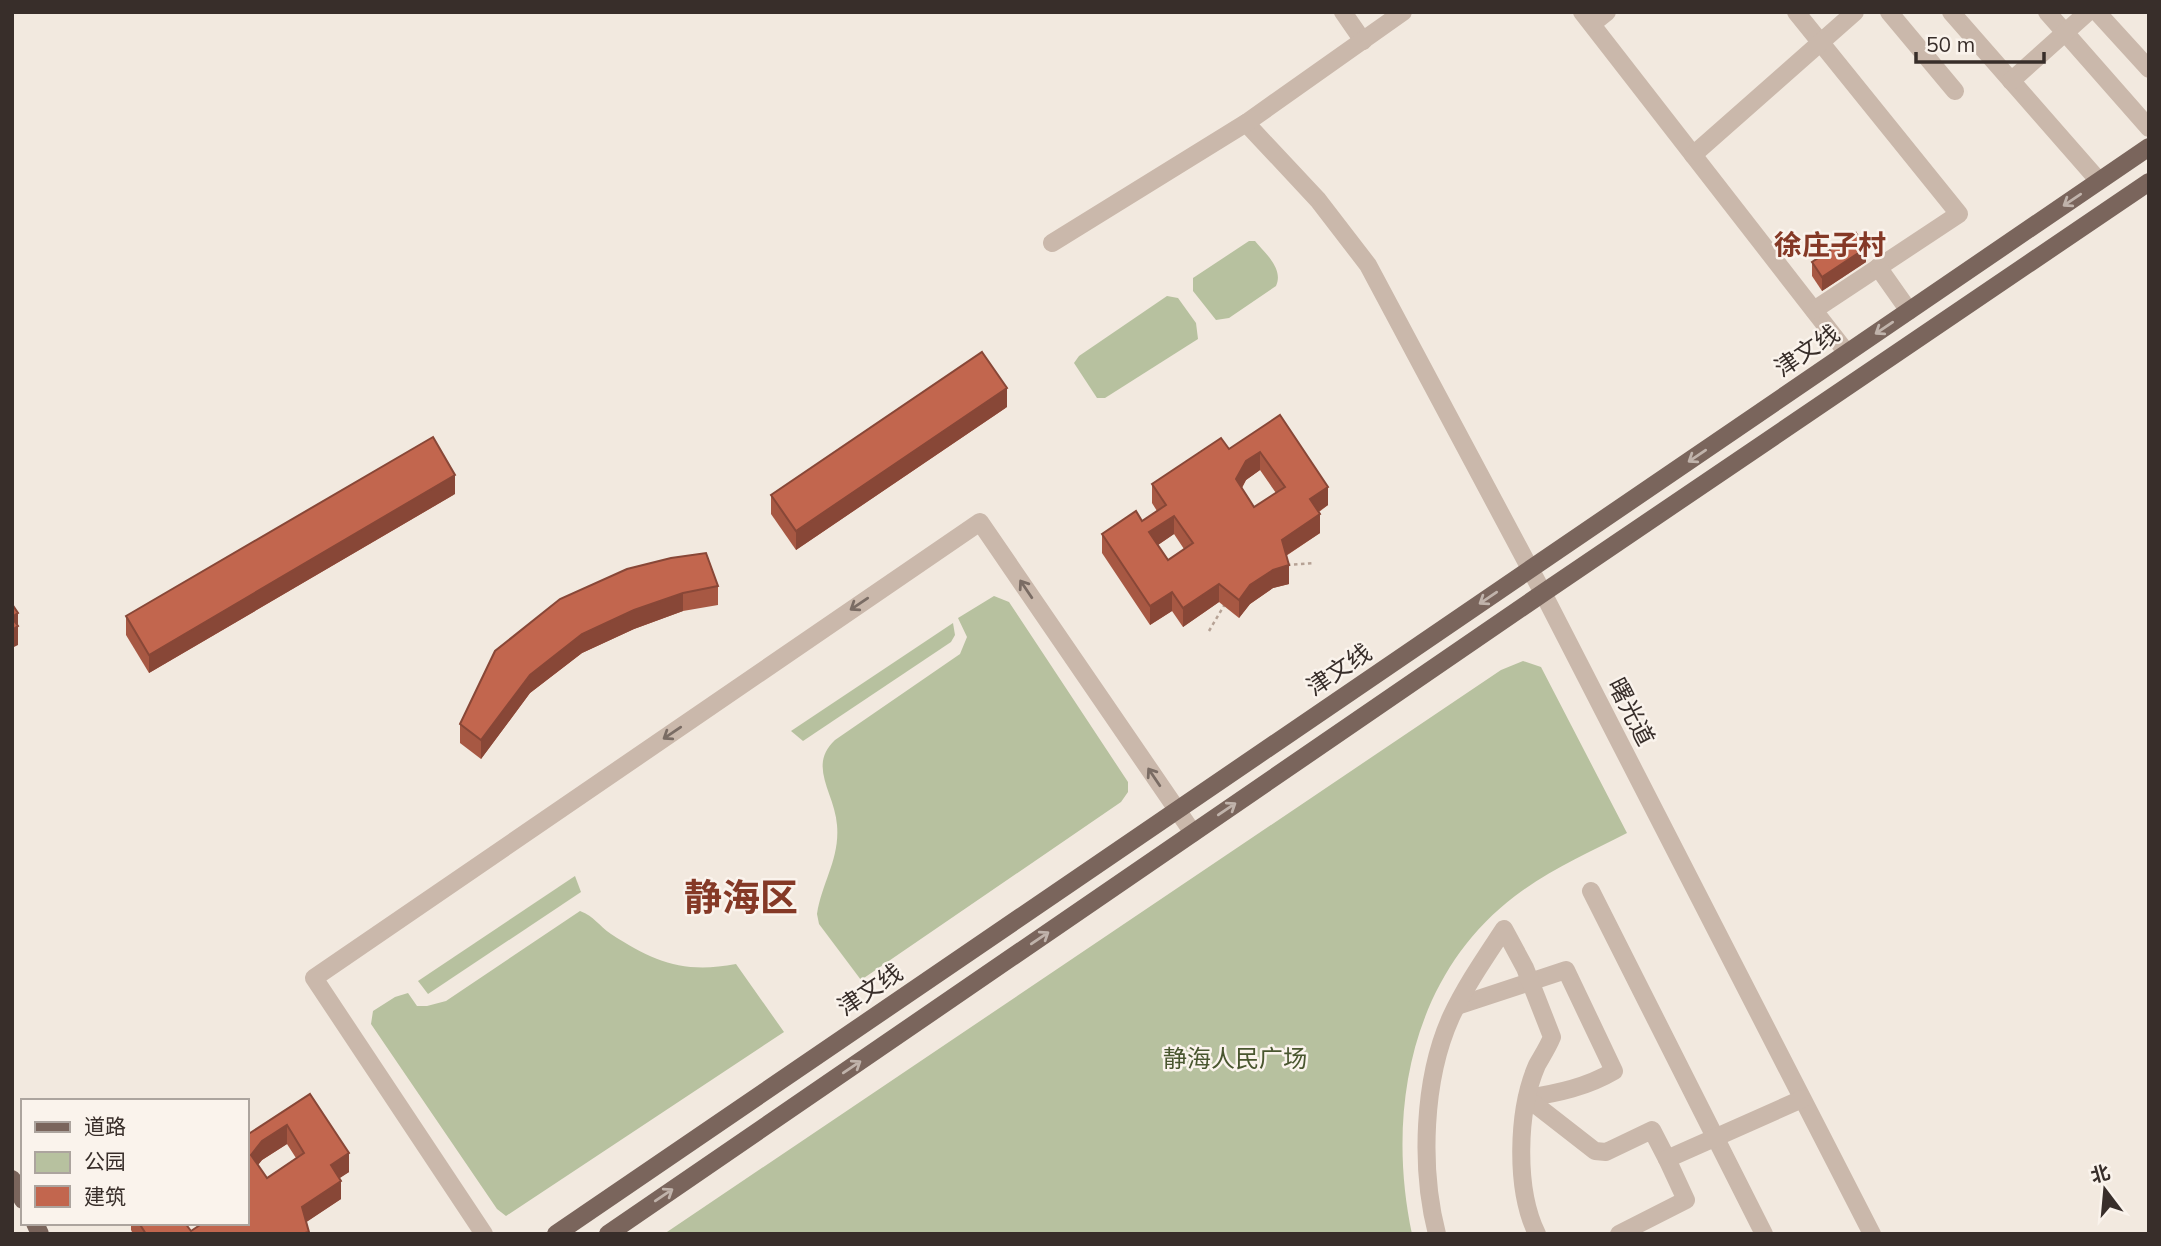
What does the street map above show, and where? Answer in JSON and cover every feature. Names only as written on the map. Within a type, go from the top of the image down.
[{"type":"main road","name":"津文线","points":[[556,1234],[2149,147]]},
{"type":"main road","points":[[608,1234],[1543,593],[2149,182]]},
{"type":"main road","points":[[12,1179],[21,1196]]},
{"type":"street","points":[[1343,12],[1363,41]]},
{"type":"street","points":[[1052,243],[1246,123],[1403,12]]},
{"type":"street","points":[[1607,12],[1587,18],[1847,354]]},
{"type":"street","points":[[1797,12],[1959,214],[1814,310]]},
{"type":"street","points":[[1693,155],[1855,12]]},
{"type":"street","points":[[1889,12],[1955,91]]},
{"type":"street","points":[[1951,12],[2099,181]]},
{"type":"street","points":[[2047,12],[2149,128]]},
{"type":"street","points":[[2011,81],[2088,12]]},
{"type":"street","points":[[2097,12],[2149,69]]},
{"type":"street","name":"曙光道","points":[[1246,123],[1334,219],[1368,265],[1543,593],[1872,1234]]},
{"type":"street","points":[[1878,267],[1909,311]]},
{"type":"street","points":[[484,1234],[314,978],[980,522],[1192,833]]},
{"type":"street","points":[[1591,891],[1763,1234]]},
{"type":"street","points":[[1437,1234],[1431,1205],[1427,1149],[1428,1111],[1440,1048],[1472,977],[1504,929],[1531,982],[1552,1037],[1537,1066],[1527,1098],[1523,1130],[1523,1184],[1527,1211],[1537,1234]]},
{"type":"street","points":[[1457,1006],[1566,970],[1614,1070],[1600,1079],[1562,1092],[1527,1098]]},
{"type":"street","points":[[1527,1098],[1595,1151],[1606,1152],[1652,1130],[1686,1200],[1619,1234]]},
{"type":"street","points":[[1667,1158],[1802,1099]]},
{"type":"path","points":[[1281,566],[1298,562],[1314,563]]},
{"type":"path","points":[[1209,631],[1218,613],[1229,600]]},
{"type":"green space","points":[[1249,241],[1255,241],[1276,267],[1276,286],[1229,318],[1216,320],[1193,291],[1193,278]]},
{"type":"green space","points":[[1167,296],[1178,298],[1196,323],[1198,339],[1105,398],[1097,398],[1074,363],[1079,356]]},
{"type":"green space","points":[[994,596],[1009,602],[1128,782],[1128,792],[1121,802],[861,980],[819,924],[817,914],[837,837],[835,813],[825,780],[823,760],[835,740],[960,654],[967,637],[958,618]]},
{"type":"green space","points":[[953,623],[955,635],[951,642],[803,741],[791,731]]},
{"type":"green space","name":"静海人民广场","points":[[1523,661],[1541,667],[1627,833],[1556,870],[1515,896],[1480,928],[1451,965],[1430,1005],[1415,1048],[1406,1094],[1402,1140],[1412,1234],[664,1234],[1501,670]]},
{"type":"green space","points":[[575,876],[581,892],[428,994],[418,981]]},
{"type":"green space","points":[[580,911],[641,952],[670,963],[701,967],[736,964],[784,1032],[506,1216],[497,1209],[371,1024],[373,1011],[395,997],[408,993],[417,1006],[446,1001]]},
{"type":"building","points":[[1856,233],[1866,248],[1822,277],[1812,262]]},
{"type":"building","points":[[982,352],[1007,388],[796,531],[771,495]]},
{"type":"building","points":[[1280,415],[1328,487],[1310,499],[1320,514],[1282,540],[1289,565],[1273,570],[1250,585],[1239,600],[1219,584],[1183,608],[1172,592],[1150,606],[1102,534],[1136,511],[1142,521],[1166,505],[1152,484],[1221,438],[1229,449]],"holes":[[[1260,452],[1285,487],[1254,507],[1236,479],[1246,461]],[[1174,516],[1193,543],[1168,560],[1149,532]]]},
{"type":"building","points":[[433,437],[455,475],[149,655],[126,616]]},
{"type":"building","points":[[706,553],[718,586],[683,593],[634,610],[582,634],[530,675],[481,740],[460,724],[495,651],[560,599],[627,569]]},
{"type":"building","points":[[12,604],[18,613],[12,617]]},
{"type":"building","points":[[12,618],[18,626],[12,630]]},
{"type":"building","points":[[310,1094],[349,1153],[331,1165],[341,1181],[302,1207],[309,1232],[146,1234],[140,1225],[186,1225],[191,1231],[200,1225],[248,1225],[248,1134]],"holes":[[[287,1125],[304,1153],[267,1178],[251,1155],[262,1141]]]},
{"type":"district","name":"徐庄子村","points":[[1830,245]]},
{"type":"district","name":"静海区","points":[[741,898]]}]
